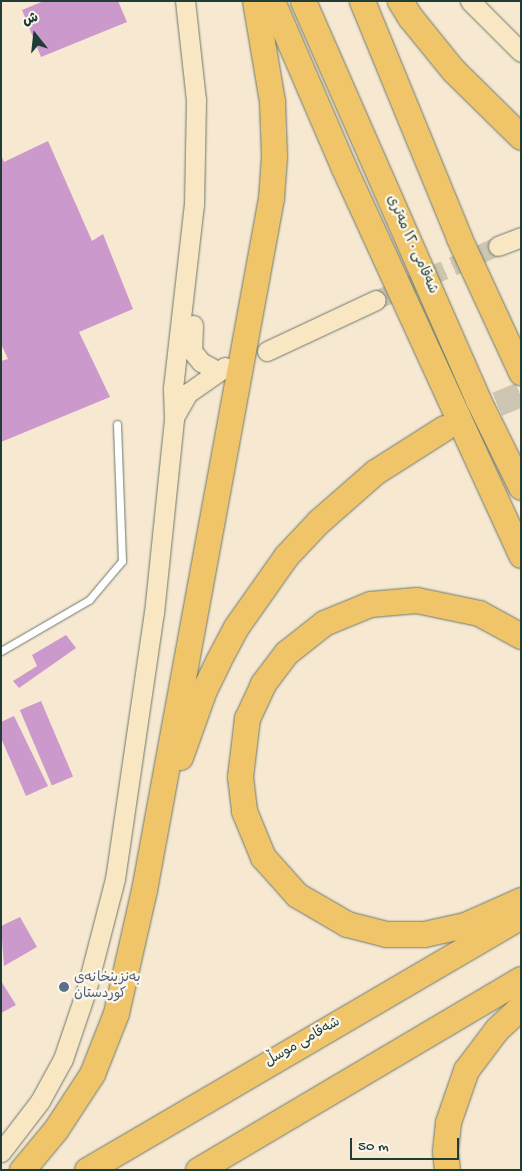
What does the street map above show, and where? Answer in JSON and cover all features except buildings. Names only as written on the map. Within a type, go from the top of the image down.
[{"type":"highway","points":[[22,1170],[62,1121],[92,1074],[116,1013],[144,890],[271,198],[272,101],[255,1]]},
{"type":"highway","points":[[272,1],[343,166],[521,555]]},
{"type":"highway","name":"شەقامی ١٢٠ مەتری","points":[[304,1],[478,400],[521,487]]},
{"type":"highway","points":[[362,1],[460,238],[521,372]]},
{"type":"highway","points":[[400,1],[410,17],[453,70],[521,137]]},
{"type":"highway","points":[[144,890],[193,718],[236,627],[281,562],[318,522],[375,472],[444,428]]},
{"type":"highway","points":[[521,636],[478,613],[416,600],[370,604],[324,623],[286,653],[260,690],[247,718],[240,777],[249,826],[269,864],[297,896],[347,924],[386,934],[424,934],[464,924],[521,900]]},
{"type":"highway","name":"شەقامی موسڵ","points":[[86,1170],[521,916]]},
{"type":"highway","points":[[198,1170],[521,979]]},
{"type":"highway","points":[[447,1170],[445,1151],[448,1122],[466,1070],[497,1029],[521,1007]]},
{"type":"street","points":[[1,1152],[40,1101],[63,1059],[86,991],[115,879],[154,613],[174,418],[173,388],[192,234],[198,136],[195,75],[185,1]]},
{"type":"street","points":[[174,418],[188,394],[221,369],[196,358],[191,347],[209,169],[208,85],[197,1]]},
{"type":"street","points":[[470,1],[521,52]]},
{"type":"street","points":[[487,1],[521,35]]},
{"type":"street","points":[[498,246],[521,237]]},
{"type":"street","points":[[267,351],[376,300]]},
{"type":"lane","points":[[1,651],[89,600],[122,561],[117,424]]},
{"type":"tunnel","points":[[376,300],[498,246]]},
{"type":"tunnel","points":[[463,418],[521,394]]},
{"type":"place","name":"بەنزینخانەی کوردستان","points":[[64,987]]}]
